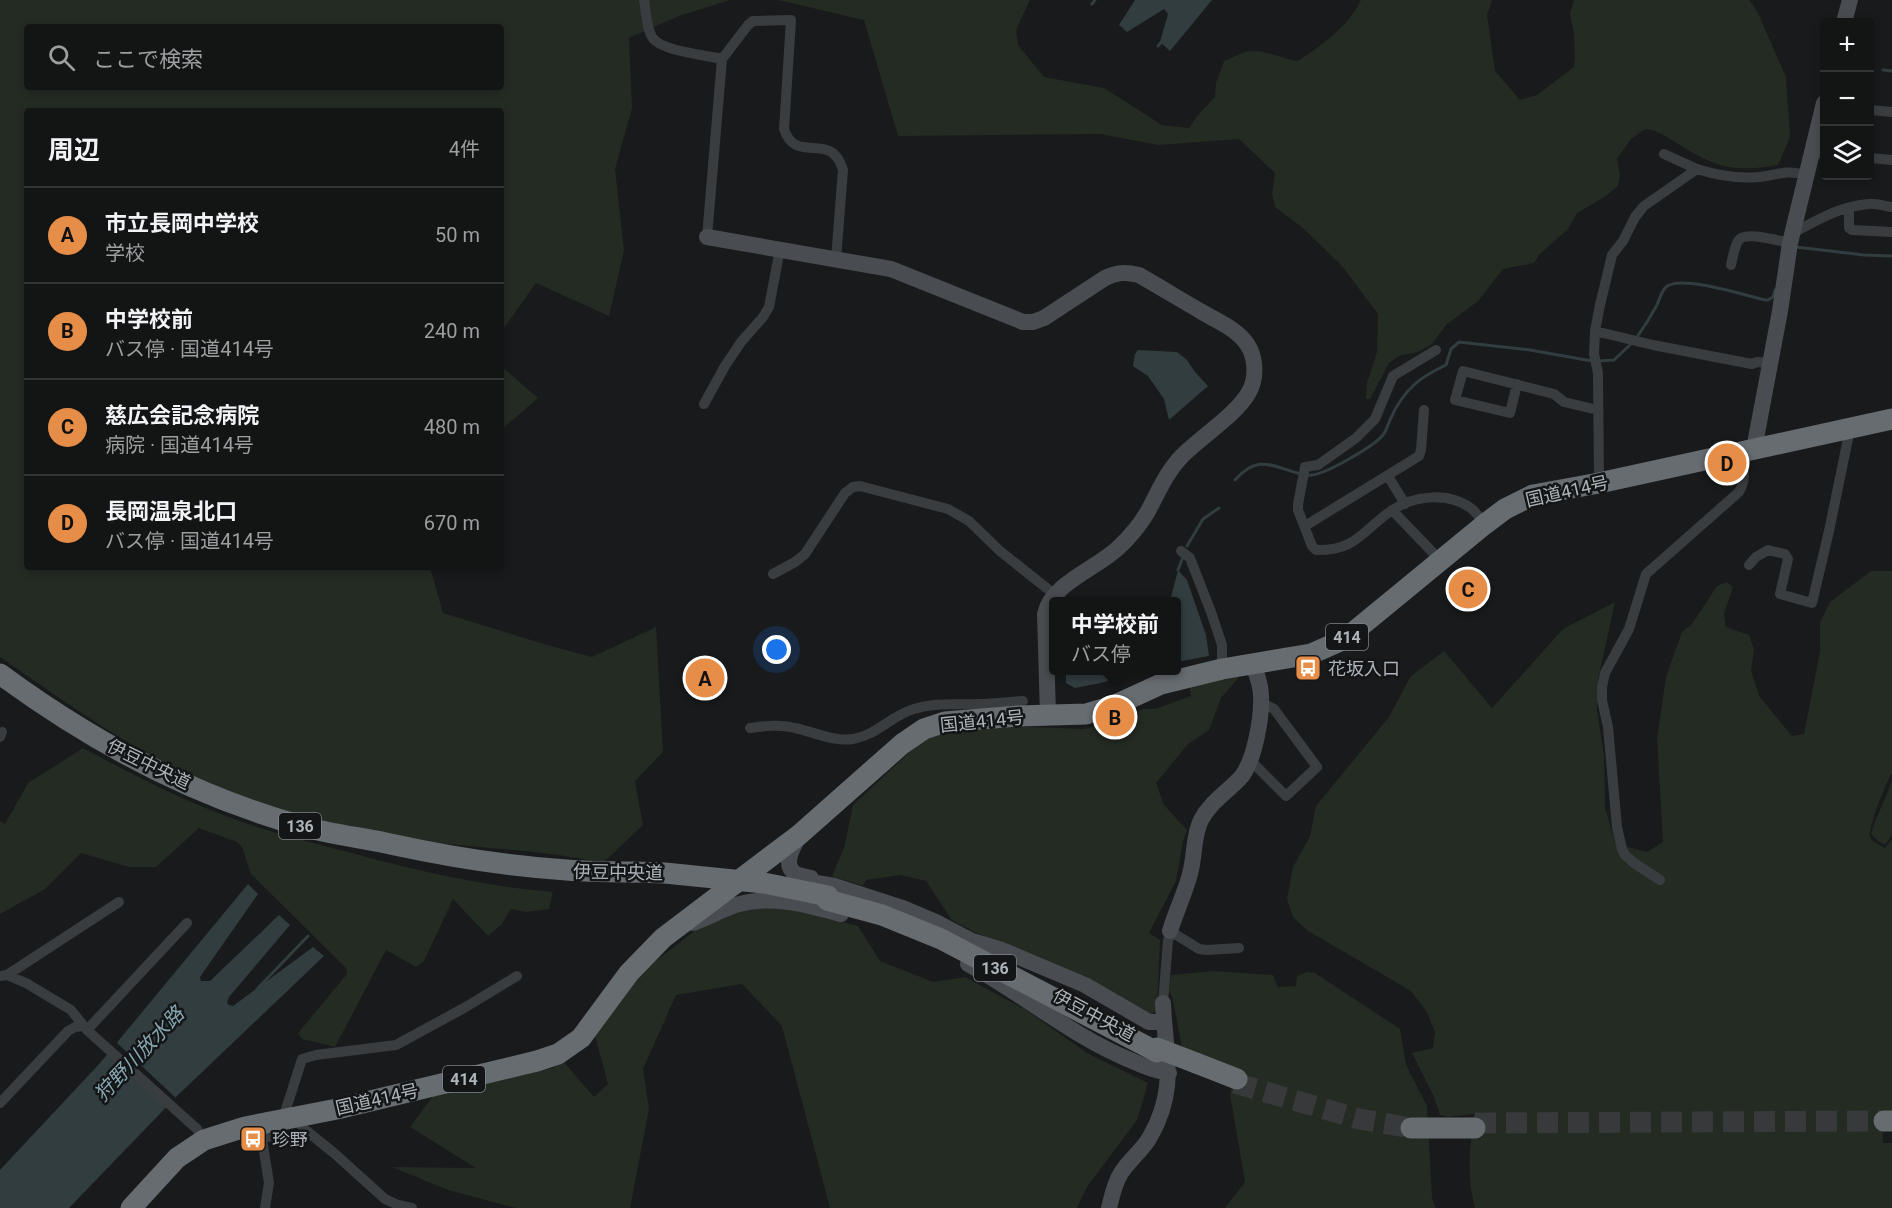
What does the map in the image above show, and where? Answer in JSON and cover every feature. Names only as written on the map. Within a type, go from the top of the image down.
[{"type":"highway","name":"国道414号","points":[[131,1208],[177,1158],[204,1140],[245,1127],[337,1109],[526,1064],[558,1054],[581,1038],[629,973],[672,930],[800,835],[902,744],[924,729],[945,722],[1086,714],[1113,706],[1161,684],[1222,669],[1311,654],[1345,639],[1485,524],[1505,509],[1533,495],[1599,483],[1892,419]]},
{"type":"highway","name":"伊豆中央道","points":[[0,674],[51,710],[102,741],[211,794],[304,827],[387,847]]},
{"type":"highway","name":"伊豆中央道","points":[[0,681],[42,711],[98,745],[209,799],[276,824],[387,847],[541,869],[634,875],[664,873],[764,883],[888,911],[955,941],[1154,1049]]},
{"type":"highway","points":[[387,847],[635,862],[740,881]]},
{"type":"highway","points":[[387,847],[402,857],[538,883],[603,886],[668,881],[700,883],[740,881]]},
{"type":"highway","points":[[697,912],[702,894],[700,883]]},
{"type":"highway","name":"伊豆中央道","points":[[828,898],[882,915],[941,939],[1154,1049],[1236,1081]]},
{"type":"highway","points":[[972,940],[1092,1014]]},
{"type":"highway","points":[[1013,990],[1116,1039],[1154,1049]]},
{"type":"highway","points":[[1411,1126],[1475,1126]]},
{"type":"street","points":[[644,0],[651,36],[655,42],[664,47],[722,59]]},
{"type":"street","points":[[1845,18],[1850,0]]},
{"type":"street","points":[[836,259],[843,170],[841,162],[837,156],[824,148],[795,146],[789,141],[784,129],[791,20],[753,21],[722,59],[707,237],[891,269],[1023,322],[1033,322],[1044,318],[1114,273],[1127,272],[1139,275],[1216,320],[1247,343],[1253,357],[1254,373],[1250,391],[1241,404],[1171,469],[1146,514],[1117,550],[1052,597]]},
{"type":"street","points":[[1874,110],[1892,112]]},
{"type":"street","points":[[1659,880],[1634,863],[1622,849],[1617,827],[1608,727],[1602,700],[1605,673],[1629,628],[1646,574],[1743,486],[1747,450],[1769,363],[1792,238],[1807,175],[1818,153],[1821,126]]},
{"type":"street","points":[[1664,154],[1696,169],[1738,177],[1762,177],[1786,171],[1807,175]]},
{"type":"street","points":[[1874,158],[1892,160]]},
{"type":"street","points":[[1599,483],[1598,373],[1594,354],[1595,331],[1612,255],[1623,241],[1635,217],[1655,197],[1696,169]]},
{"type":"street","points":[[1731,265],[1738,239],[1742,236],[1792,238],[1822,216],[1873,204],[1892,207]]},
{"type":"street","points":[[1849,208],[1849,228],[1852,230],[1892,232]]},
{"type":"street","points":[[704,404],[741,342],[769,307],[780,249]]},
{"type":"street","points":[[1595,331],[1752,364],[1769,363]]},
{"type":"street","points":[[1436,350],[1392,376],[1375,419],[1356,438],[1318,465],[1305,467],[1298,510],[1312,546],[1322,551],[1357,541],[1392,510],[1431,496],[1453,500],[1467,506],[1485,524]]},
{"type":"street","points":[[1517,384],[1510,412],[1455,400],[1463,371],[1517,384],[1554,394],[1564,402],[1598,410]]},
{"type":"street","points":[[1305,526],[1419,456],[1424,410]]},
{"type":"street","points":[[1749,565],[1756,557],[1768,550],[1785,554],[1788,558],[1780,594],[1812,603],[1850,429]]},
{"type":"street","points":[[1388,476],[1405,504]]},
{"type":"street","points":[[773,574],[805,554],[845,493],[853,487],[860,486],[948,509],[961,515],[1000,551],[1054,594]]},
{"type":"street","points":[[1392,510],[1440,560]]},
{"type":"street","points":[[1181,551],[1190,558],[1211,612],[1222,645],[1222,669]]},
{"type":"street","points":[[1048,715],[1045,614],[1049,603]]},
{"type":"street","points":[[1109,1208],[1117,1179],[1148,1140],[1164,1104],[1169,1073],[1163,1003],[1164,972],[1170,931],[1188,885],[1197,833],[1202,818],[1241,776],[1254,748],[1261,702],[1258,677],[1253,664]]},
{"type":"street","points":[[750,728],[775,724],[825,736],[855,739],[877,730],[912,709],[944,703],[977,704],[1023,701]]},
{"type":"street","points":[[1250,760],[1286,796],[1317,767],[1274,710],[1261,702]]},
{"type":"street","points":[[800,835],[790,854],[789,861],[793,871],[828,898]]},
{"type":"street","points":[[740,881],[782,878],[828,898],[868,921],[904,933],[940,949],[1013,990],[1102,1048],[1150,1069],[1169,1073]]},
{"type":"street","points":[[740,881],[802,901],[828,898]]},
{"type":"street","points":[[672,930],[738,904],[754,902],[792,902],[828,898],[903,908],[972,940],[1002,950],[1084,985],[1149,1022],[1164,1022]]},
{"type":"street","points":[[4,975],[119,902]]},
{"type":"street","points":[[88,1030],[187,923]]},
{"type":"street","points":[[1170,931],[1199,949],[1239,948]]},
{"type":"street","points":[[4,975],[26,983],[70,1010],[88,1030],[189,1122],[204,1140]]},
{"type":"street","points":[[265,1208],[269,1183],[262,1139],[279,1131],[289,1119],[302,1059],[316,1055],[396,1045],[517,976]]},
{"type":"street","points":[[0,1103],[68,1031],[75,1027],[88,1030]]},
{"type":"street","points":[[289,1119],[351,1167],[386,1198],[398,1205],[412,1208]]},
{"type":"shaded area","points":[[0,0],[730,0],[679,16],[629,38],[632,108],[615,169],[624,250],[609,316],[536,283],[504,328],[504,108],[24,108],[24,570],[431,570],[443,613],[592,657],[656,627],[663,752],[635,781],[643,825],[603,863],[553,854],[401,838],[351,828],[253,800],[179,770],[122,739],[0,657]]},
{"type":"shaded area","points":[[778,0],[1030,0],[1016,30],[1018,45],[1044,77],[1104,88],[1162,125],[1189,128],[1215,97],[1216,83],[1224,61],[1251,51],[1298,61],[1342,27],[1361,0],[1492,0],[1487,15],[1495,71],[1520,100],[1537,95],[1574,67],[1574,34],[1570,13],[1574,0],[1749,0],[1757,11],[1786,77],[1790,137],[1778,165],[1739,168],[1707,160],[1660,133],[1645,129],[1630,140],[1617,159],[1620,175],[1618,186],[1577,213],[1568,229],[1539,255],[1534,263],[1503,269],[1478,301],[1446,325],[1432,344],[1418,352],[1399,356],[1389,363],[1370,399],[1366,399],[1367,383],[1377,352],[1378,314],[1342,266],[1303,228],[1275,207],[1272,193],[1275,173],[1239,139],[1158,145],[1101,134],[898,136],[864,20]]},
{"type":"shaded area","points":[[504,369],[538,398],[504,427]]},
{"type":"shaded area","points":[[1871,571],[1892,571],[1892,773],[1871,825],[1870,837],[1885,848],[1892,839],[1892,1115],[1882,1116],[1883,1143],[1892,1143],[1892,1208],[1475,1208],[1470,1172],[1474,1114],[1448,1117],[1440,1115],[1434,1097],[1412,1053],[1433,1048],[1435,1032],[1427,1012],[1411,991],[1308,931],[1293,917],[1287,899],[1293,867],[1310,836],[1316,806],[1389,717],[1411,676],[1444,651],[1492,708],[1563,629],[1615,602],[1598,679],[1597,709],[1604,756],[1605,808],[1616,844],[1647,852],[1663,842],[1657,739],[1666,677],[1682,632],[1692,624],[1717,586],[1727,582],[1733,587],[1724,614],[1726,627],[1749,635],[1754,650],[1751,670],[1759,696],[1792,736],[1804,734],[1820,651],[1820,622],[1830,602]]},
{"type":"shaded area","points":[[1230,675],[1239,677],[1221,698],[1209,730],[1188,744],[1156,783],[1164,805],[1187,830],[1176,881],[1149,933],[1160,940],[1157,1010],[1152,1014],[1072,974],[974,932],[952,920],[926,881],[901,875],[866,880],[863,886],[832,876],[844,848],[853,805],[913,749],[928,739],[946,731],[1004,726],[1084,729],[1143,709],[1155,709],[1191,696],[1189,684]]},
{"type":"shaded area","points":[[83,748],[172,793],[241,821],[270,831],[422,871],[500,886],[553,892],[549,909],[527,912],[511,909],[501,925],[488,936],[453,899],[424,961],[416,967],[386,950],[335,1047],[302,1039],[298,1033],[347,974],[346,968],[251,874],[242,847],[237,842],[199,828],[156,867],[129,867],[81,853],[45,889],[0,914],[0,821],[5,824],[28,783]]},
{"type":"shaded area","points":[[1892,780],[1892,835],[1885,845],[1871,834]]},
{"type":"shaded area","points":[[756,907],[795,911],[858,926],[880,961],[933,982],[965,977],[1026,1010],[1087,1053],[1148,1083],[1137,1120],[1087,1187],[1077,1208],[830,1208],[782,1026],[742,984],[676,995],[643,1069],[649,1109],[630,1208],[516,1208],[448,1190],[392,1167],[476,1168],[410,1127],[433,1096],[553,1068],[563,1061],[594,1097],[608,1084],[595,1036],[643,971],[697,929],[713,921]]},
{"type":"shaded area","points":[[1214,971],[1273,975],[1278,987],[1296,986],[1297,976],[1307,972],[1315,973],[1400,1029],[1406,1065],[1427,1106],[1432,1199],[1436,1208],[1225,1208],[1245,1182],[1230,1094],[1235,1072],[1182,1048],[1173,1000],[1169,991],[1171,975]]},
{"type":"water","points":[[1135,0],[1212,0],[1170,51],[1160,42],[1168,14],[1164,9],[1127,32],[1119,25]]},
{"type":"water","points":[[1138,350],[1177,352],[1187,360],[1208,386],[1169,420],[1164,399],[1148,376],[1133,366]]},
{"type":"water","points":[[1178,570],[1187,580],[1206,635],[1209,656],[1181,661],[1181,597],[1171,597]]},
{"type":"water","points":[[1066,675],[1120,675],[1105,682],[1075,688],[1066,683]]},
{"type":"water","name":"狩野川放水路","points":[[248,884],[258,894],[200,977],[201,981],[210,981],[279,915],[290,925],[229,997],[227,1003],[229,1005],[233,1006],[313,947],[324,956],[178,1095],[69,1208],[0,1208],[0,1170],[100,1063]]},
{"type":"pier","points":[[115,1041],[177,1099],[168,1109],[106,1051]]},
{"type":"waterway","points":[[1092,4],[1095,0]]},
{"type":"waterway","points":[[1158,46],[1163,40]]},
{"type":"waterway","points":[[1883,70],[1892,71]]},
{"type":"waterway","points":[[1796,247],[1892,256]]},
{"type":"waterway","points":[[1637,337],[1665,288],[1672,284],[1697,284],[1765,300],[1773,297],[1775,290]]},
{"type":"waterway","points":[[1307,475],[1314,475],[1335,467],[1378,440],[1408,391],[1422,378],[1446,365],[1451,349],[1459,342],[1530,350],[1592,361]]},
{"type":"waterway","points":[[1599,361],[1614,360],[1633,342]]},
{"type":"waterway","points":[[1235,480],[1251,467],[1265,464],[1301,474]]},
{"type":"waterway","points":[[1187,546],[1203,519],[1219,508]]},
{"type":"waterway","points":[[1178,570],[1183,557]]},
{"type":"waterway","points":[[257,989],[308,936]]},
{"type":"tunnel","points":[[1235,1083],[1359,1119],[1411,1128]]},
{"type":"tunnel","points":[[1475,1123],[1884,1121]]},
{"type":"place","name":"長岡温泉北口","points":[[1727,463]]},
{"type":"place","name":"慈広会記念病院","points":[[1468,589]]},
{"type":"place","name":"花坂入口","points":[[1308,668]]},
{"type":"place","name":"市立長岡中学校","points":[[705,678]]},
{"type":"place","name":"中学校前","points":[[1115,717]]},
{"type":"place","name":"珍野","points":[[253,1139]]}]
